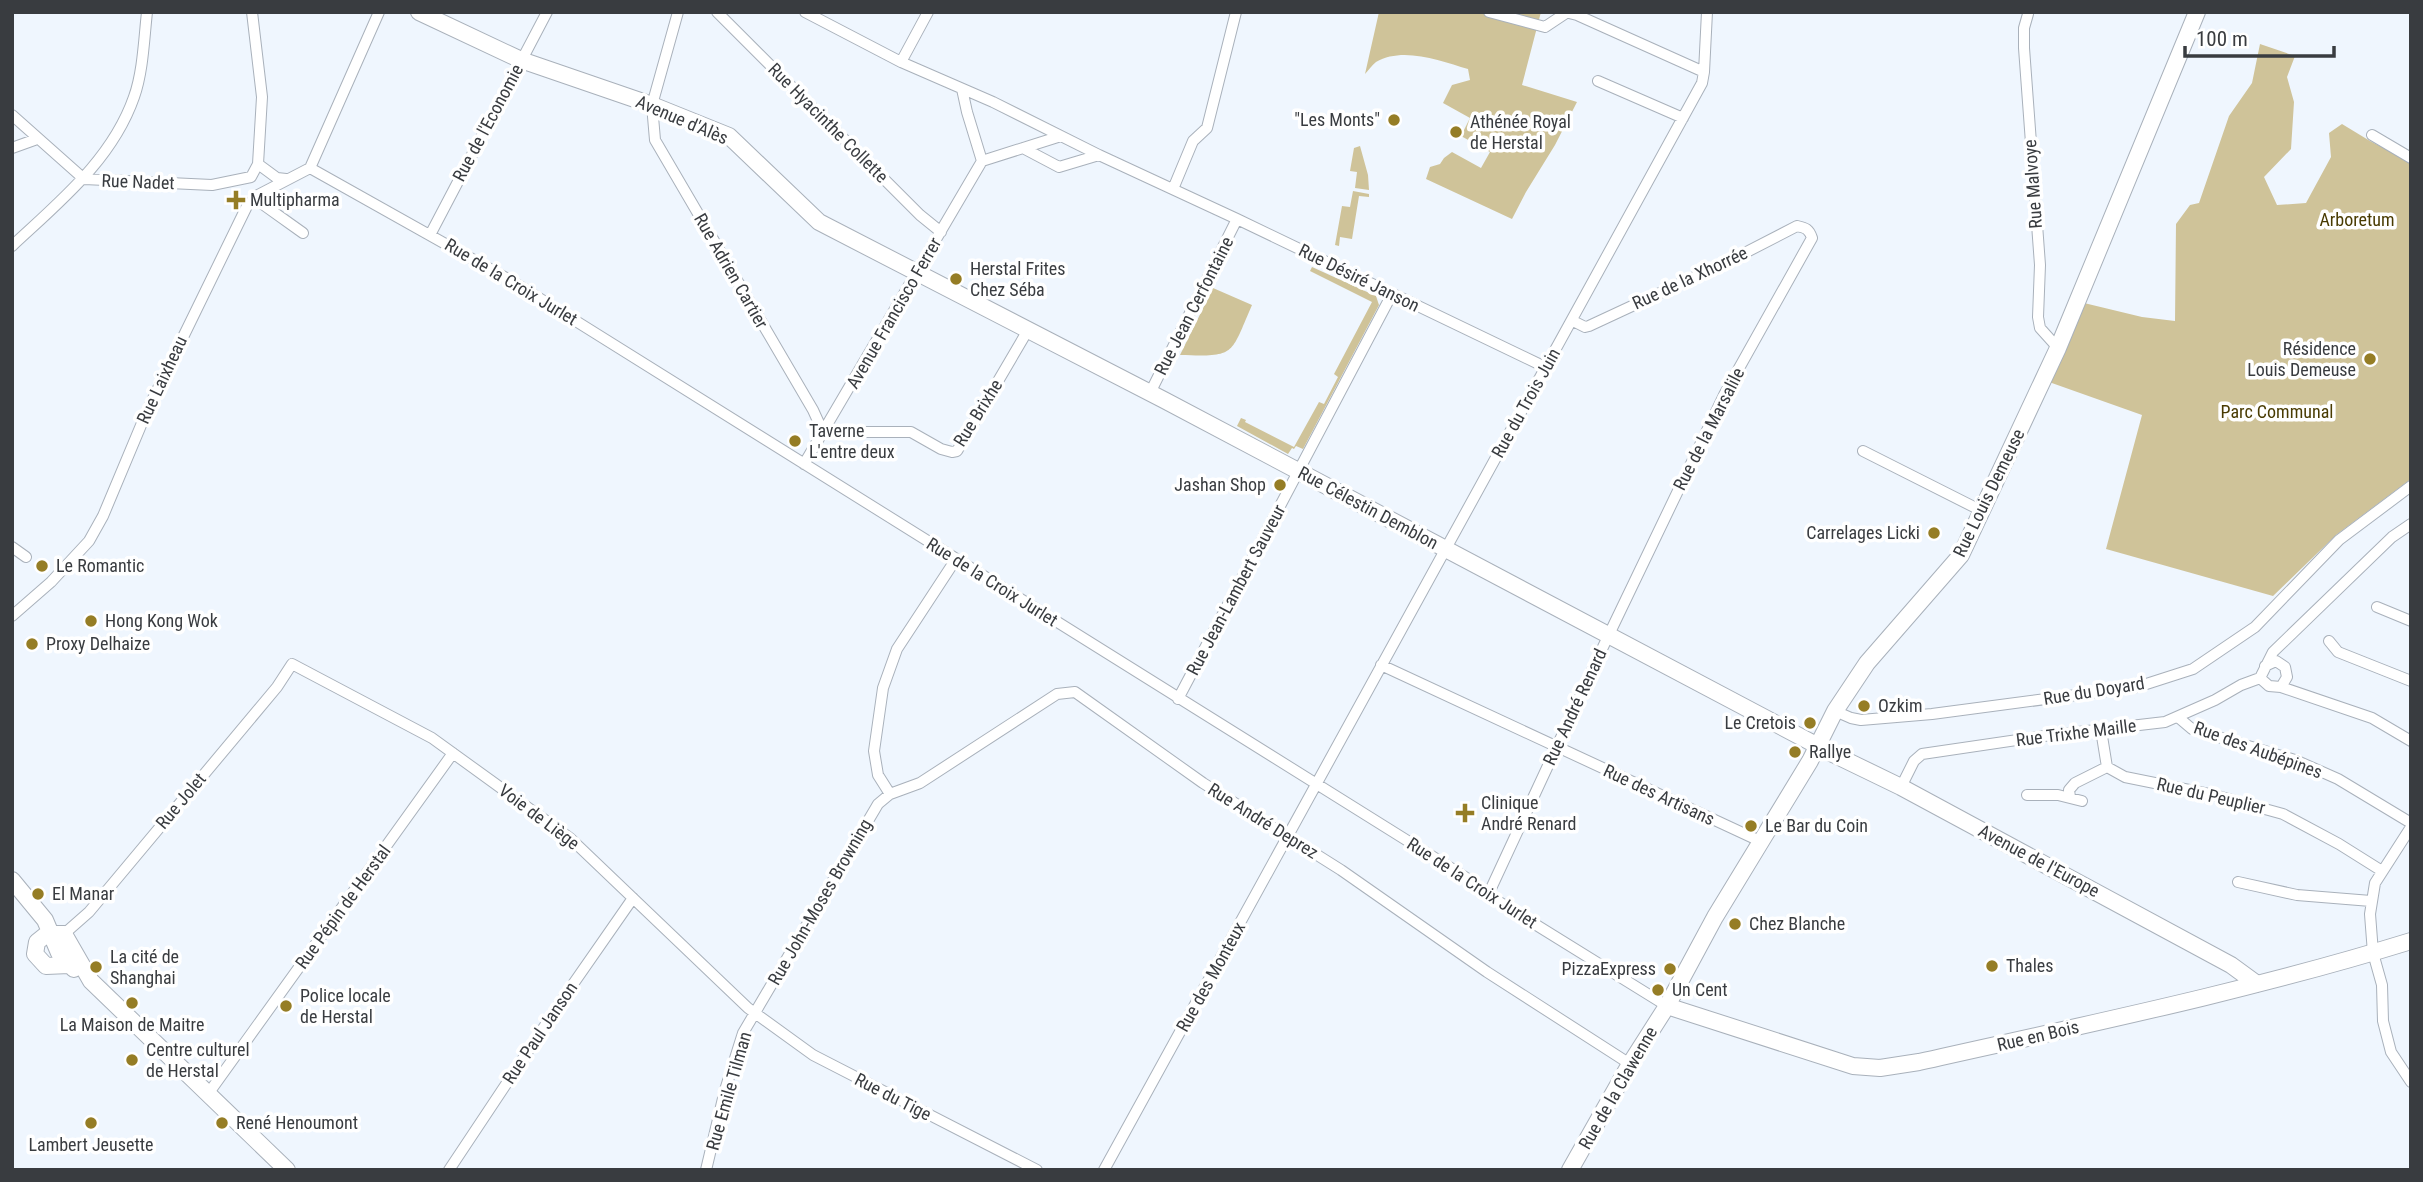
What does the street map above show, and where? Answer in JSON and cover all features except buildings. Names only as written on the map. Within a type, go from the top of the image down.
[{"type":"street","points":[[12,246],[84,179],[113,140],[134,99],[147,12]]},
{"type":"street","points":[[252,12],[262,97],[258,164],[251,177],[246,179],[256,186],[255,197]]},
{"type":"street","points":[[255,197],[310,168],[379,12]]},
{"type":"street","name":"Avenue d'Alès","points":[[419,12],[521,60],[652,105],[729,136],[819,222],[918,272]]},
{"type":"street","name":"Rue de l'Economie","points":[[430,234],[547,12]]},
{"type":"street","points":[[652,105],[678,12]]},
{"type":"street","name":"Rue Hyacinthe Collette","points":[[718,12],[920,215],[941,232]]},
{"type":"street","name":"Rue Désiré Janson","points":[[805,12],[901,61],[1545,367]]},
{"type":"street","points":[[901,61],[928,12]]},
{"type":"street","points":[[1172,189],[1193,141],[1207,128],[1236,12]]},
{"type":"street","points":[[1489,12],[1545,27],[1565,13],[1577,15],[1704,72]]},
{"type":"street","name":"Rue du Trois Juin","points":[[1315,784],[1702,83],[1707,12]]},
{"type":"street","name":"Rue Louis Demeuse","points":[[1667,1006],[1715,917],[1762,842],[1835,711],[1867,663],[1961,555],[2058,348],[2197,12]]},
{"type":"street","name":"Rue Malvoye","points":[[2028,13],[2024,38],[2039,265],[2038,317],[2040,328],[2058,348]]},
{"type":"street","points":[[1598,80],[1683,118]]},
{"type":"street","points":[[962,89],[982,161],[1060,136]]},
{"type":"street","name":"Rue Adrien Cartier","points":[[652,105],[655,139],[806,398],[823,432]]},
{"type":"street","name":"Rue Nadet","points":[[12,115],[84,179],[212,185],[246,179]]},
{"type":"street","points":[[2372,135],[2411,158]]},
{"type":"street","points":[[12,148],[37,139]]},
{"type":"street","points":[[1023,148],[1059,167],[1099,155]]},
{"type":"street","name":"Avenue Francisco Ferrer","points":[[804,464],[982,161]]},
{"type":"street","points":[[258,164],[276,178],[286,179]]},
{"type":"street","name":"Rue de la Croix Jurlet","points":[[310,168],[515,283],[1667,1006]]},
{"type":"street","points":[[255,197],[303,233]]},
{"type":"street","name":"Rue Laixheau","points":[[12,616],[51,582],[89,541],[103,516],[147,411],[219,261],[247,206],[255,197]]},
{"type":"street","name":"Rue Jean Cerfontaine","points":[[1150,393],[1237,219]]},
{"type":"street","name":"Rue de la Xhorrée","points":[[1573,321],[1589,326],[1797,226],[1807,229]]},
{"type":"street","name":"Rue de la Marsalile","points":[[1609,634],[1724,395],[1812,238],[1807,229]]},
{"type":"street","name":"Rue Célestin Demblon","points":[[918,272],[1817,745]]},
{"type":"street","name":"Rue Jean-Lambert Sauveur","points":[[1178,699],[1392,294]]},
{"type":"street","name":"Rue Brixhe","points":[[823,432],[911,432],[941,449],[957,451],[1028,330]]},
{"type":"street","points":[[1863,451],[1982,511]]},
{"type":"street","name":"Rue du Doyard","points":[[1835,711],[1861,720],[1932,714],[2137,687],[2193,669],[2255,627],[2339,540],[2411,486]]},
{"type":"street","name":"Rue Trixhe Maille","points":[[1901,787],[1914,761],[1922,754],[2179,718],[2262,673],[2273,652],[2392,537],[2411,524]]},
{"type":"street","points":[[12,547],[26,557]]},
{"type":"street","points":[[890,794],[877,775],[874,751],[883,688],[897,649],[956,559]]},
{"type":"street","points":[[2377,607],[2411,621]]},
{"type":"street","name":"Rue André Renard","points":[[1488,895],[1609,634]]},
{"type":"street","points":[[2329,641],[2338,652],[2411,681]]},
{"type":"street","points":[[2281,687],[2287,677],[2285,667],[2281,663],[2272,662],[2262,673],[2269,686],[2281,687],[2372,718],[2411,741]]},
{"type":"street","name":"Voie de Liège","points":[[292,664],[413,726],[570,838],[755,1013]]},
{"type":"street","name":"Rue Jolet","points":[[58,934],[89,912],[277,687],[292,664]]},
{"type":"street","name":"Rue des Artisans","points":[[1381,665],[1762,842]]},
{"type":"street","name":"Rue André Deprez","points":[[890,794],[920,782],[1057,694],[1074,692],[1203,783],[1341,870],[1535,1003],[1630,1064]]},
{"type":"street","name":"Rue des Aubépines","points":[[2179,718],[2192,729],[2295,760],[2338,779],[2411,825]]},
{"type":"street","points":[[2070,797],[2069,790],[2075,783],[2107,768],[2101,730]]},
{"type":"street","name":"Avenue de l'Europe","points":[[1817,745],[1901,787],[2231,965],[2256,984]]},
{"type":"street","name":"Rue Pépin de Herstal","points":[[208,1094],[453,753]]},
{"type":"street","name":"Rue du Peuplier","points":[[2107,768],[2125,777],[2214,795],[2283,814],[2382,871]]},
{"type":"street","name":"Rue des Monteux","points":[[1104,1170],[1256,897],[1315,784]]},
{"type":"street","name":"Rue John-Moses Browning","points":[[755,1013],[878,804],[890,794]]},
{"type":"street","points":[[2027,795],[2082,800]]},
{"type":"street","points":[[2411,825],[2375,883],[2371,901],[2372,953],[2382,985],[2383,1021],[2391,1052],[2411,1082]]},
{"type":"street","points":[[12,880],[58,934],[91,981]]},
{"type":"street","points":[[2238,882],[2297,895],[2371,901]]},
{"type":"street","name":"Rue Paul Janson","points":[[449,1170],[633,898]]},
{"type":"street","points":[[58,934],[45,935],[37,942],[35,954],[46,965],[69,965],[91,981],[287,1170]]},
{"type":"street","name":"Rue en Bois","points":[[1667,1006],[1853,1066],[1881,1068],[2130,1015],[2256,984],[2411,941]]},
{"type":"street","name":"Rue de la Clawenne","points":[[1570,1170],[1630,1064],[1667,1006]]},
{"type":"street","name":"Rue du Tige","points":[[755,1013],[813,1055],[1030,1168]]},
{"type":"street","name":"Rue Emile Tilman","points":[[706,1170],[736,1052],[755,1013]]},
{"type":"green space","points":[[1379,12],[1541,12],[1522,85],[1577,102],[1512,219],[1426,179],[1430,167],[1440,164],[1452,152],[1481,168],[1490,152],[1461,136],[1470,118],[1443,103],[1452,85],[1470,80],[1468,69],[1422,56],[1398,55],[1376,62],[1365,74]]},
{"type":"green space","name":"Parc Communal","points":[[2260,44],[2295,56],[2287,77],[2294,102],[2291,149],[2264,177],[2277,205],[2306,203],[2331,157],[2329,133],[2342,124],[2411,162],[2411,479],[2336,535],[2273,596],[2106,549],[2142,415],[2049,382],[2084,303],[2142,317],[2175,321],[2176,224],[2190,205],[2199,203],[2229,116],[2252,83]]},
{"type":"green space","points":[[1360,146],[1369,190],[1355,188],[1357,172],[1350,171],[1354,148]]},
{"type":"green space","points":[[1353,191],[1369,194],[1369,197],[1359,196],[1352,239],[1340,237],[1339,246],[1335,245],[1342,206],[1350,207]]},
{"type":"green space","points":[[1312,267],[1376,296],[1379,305],[1303,449],[1296,446],[1288,454],[1237,426],[1241,418],[1294,447],[1319,402],[1324,404],[1338,377],[1334,374],[1372,302],[1310,271]]},
{"type":"green space","points":[[1213,288],[1252,305],[1235,343],[1222,353],[1180,355]]},
{"type":"place","name":"\"Les Monts\"","points":[[1394,120]]},
{"type":"place","name":"Athénée Royal de Herstal","points":[[1456,132]]},
{"type":"place","name":"Multipharma","points":[[236,200]]},
{"type":"place","name":"Herstal Frites Chez Séba","points":[[956,279]]},
{"type":"place","name":"Résidence Louis Demeuse","points":[[2370,359]]},
{"type":"place","name":"Taverne L'entre deux","points":[[795,441]]},
{"type":"place","name":"Jashan Shop","points":[[1280,485]]},
{"type":"place","name":"Carrelages Licki","points":[[1934,533]]},
{"type":"place","name":"Le Romantic","points":[[42,566]]},
{"type":"place","name":"Hong Kong Wok","points":[[91,621]]},
{"type":"place","name":"Proxy Delhaize","points":[[32,644]]},
{"type":"place","name":"Ozkim","points":[[1864,706]]},
{"type":"place","name":"Le Cretois","points":[[1810,723]]},
{"type":"place","name":"Rallye","points":[[1795,752]]},
{"type":"place","name":"Clinique André Renard","points":[[1465,813]]},
{"type":"place","name":"Le Bar du Coin","points":[[1751,826]]},
{"type":"place","name":"El Manar","points":[[38,894]]},
{"type":"place","name":"Chez Blanche","points":[[1735,924]]},
{"type":"place","name":"Thales","points":[[1992,966]]},
{"type":"place","name":"La cité de Shanghai","points":[[96,967]]},
{"type":"place","name":"PizzaExpress","points":[[1670,969]]},
{"type":"place","name":"Un Cent","points":[[1658,990]]},
{"type":"place","name":"La Maison de Maitre","points":[[132,1003]]},
{"type":"place","name":"Police locale de Herstal","points":[[286,1006]]},
{"type":"place","name":"Centre culturel de Herstal","points":[[132,1060]]},
{"type":"place","name":"Lambert Jeusette","points":[[91,1123]]},
{"type":"place","name":"René Henoumont","points":[[222,1123]]},
{"type":"park label","name":"Arboretum","points":[[2357,220]]}]
